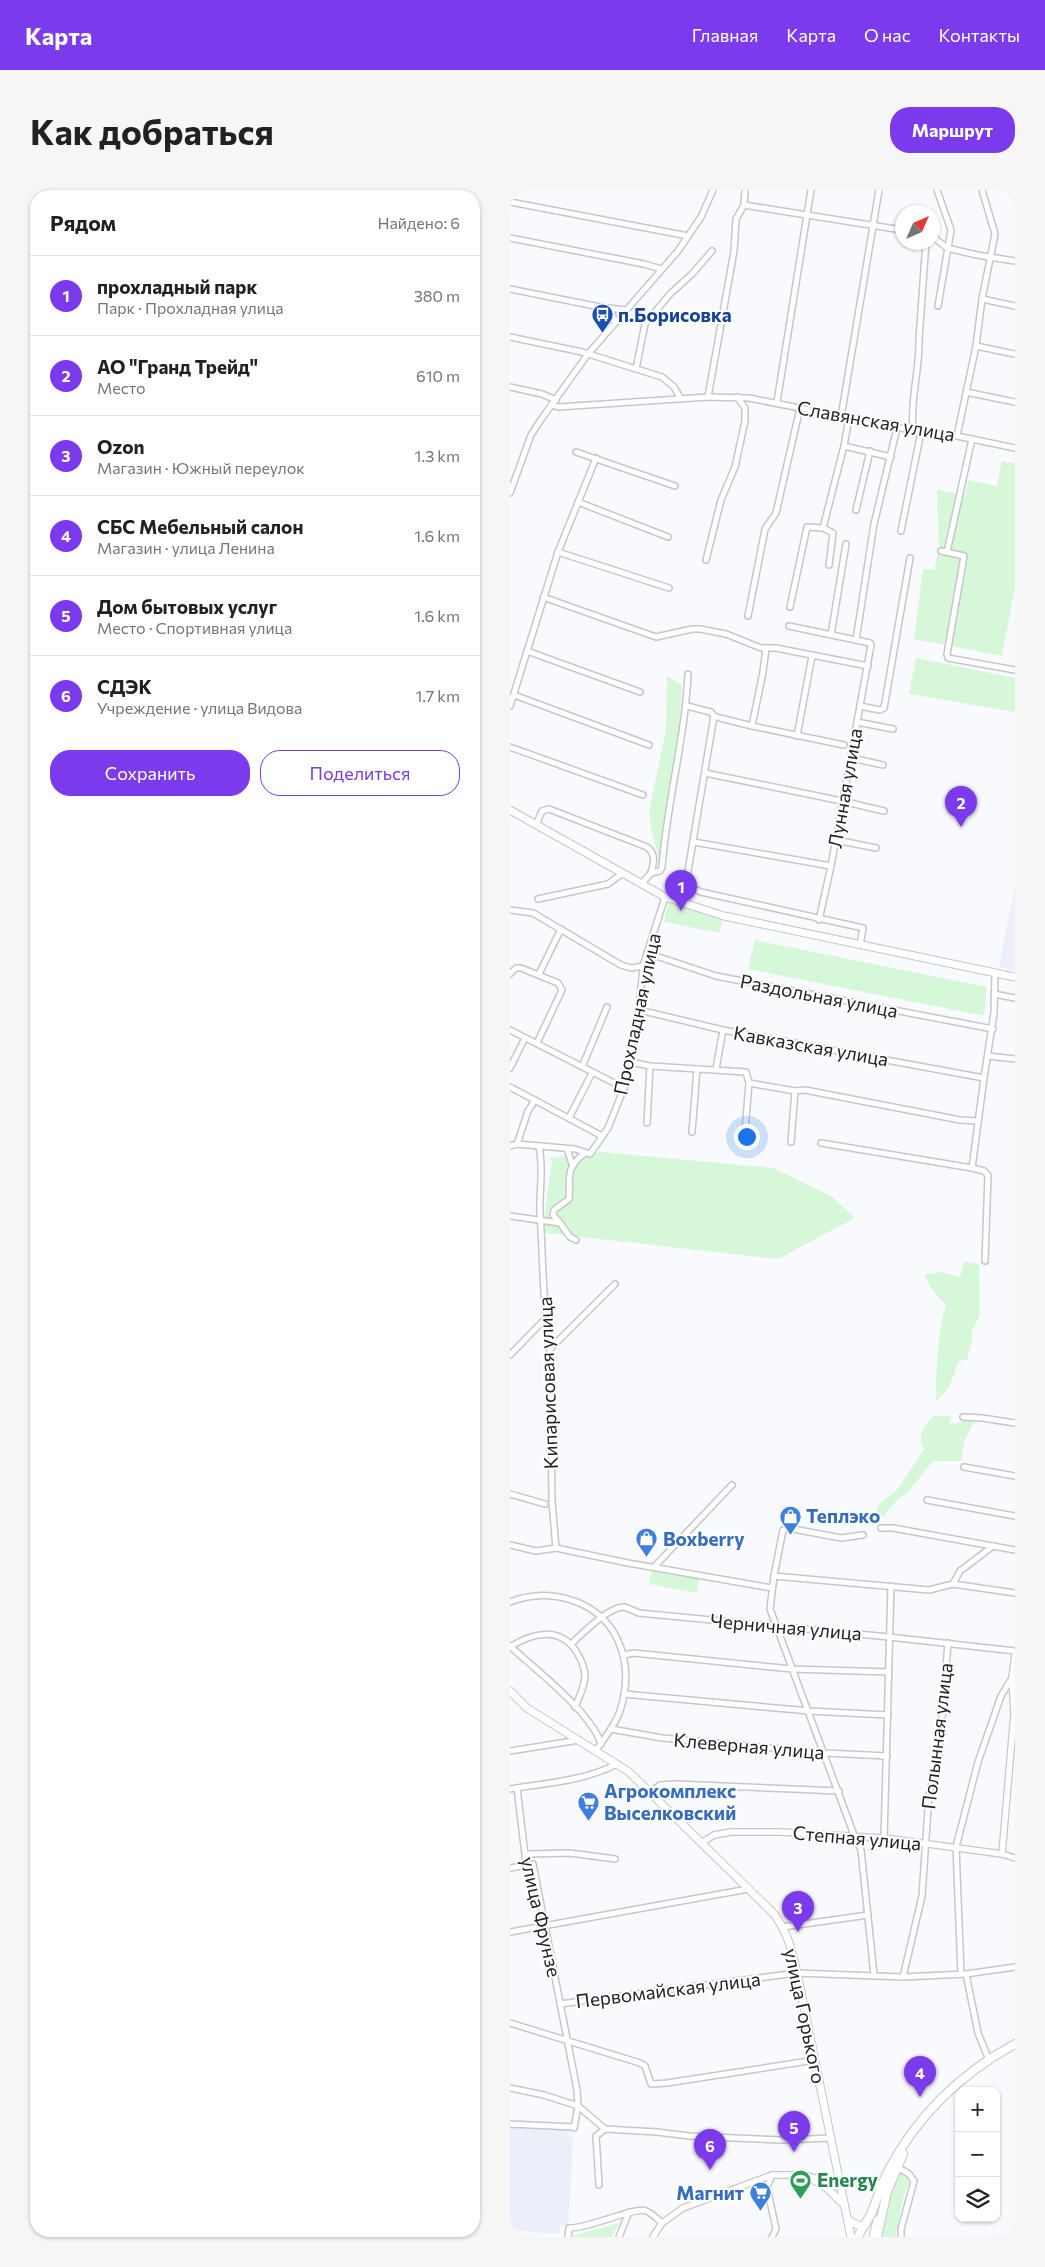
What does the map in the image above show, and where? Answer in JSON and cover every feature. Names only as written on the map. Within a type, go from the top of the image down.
[{"type":"highway","points":[[875,2237],[886,2174],[911,2134],[952,2087],[971,2071],[1015,2044]]},
{"type":"highway","points":[[858,2237],[897,2167],[911,2134]]},
{"type":"main road","points":[[510,810],[665,897],[724,916],[1015,977]]},
{"type":"main road","name":"улица Горького","points":[[510,1691],[527,1708],[579,1740],[598,1747],[650,1792],[774,1914],[783,1927],[791,1947],[797,1973],[840,2184]]},
{"type":"main road","points":[[870,2183],[886,2174]]},
{"type":"main road","points":[[807,2176],[827,2188],[845,2207]]},
{"type":"main road","points":[[830,2182],[885,2186]]},
{"type":"main road","points":[[840,2184],[870,2183],[885,2186]]},
{"type":"main road","points":[[840,2184],[851,2237]]},
{"type":"main road","points":[[848,2220],[860,2226],[866,2224]]},
{"type":"street","points":[[510,492],[531,435],[588,354],[688,236],[701,217],[713,190]]},
{"type":"street","points":[[708,397],[734,251],[736,219],[744,205],[745,190]]},
{"type":"street","points":[[777,402],[806,232],[806,214],[811,190]]},
{"type":"street","points":[[841,417],[879,190]]},
{"type":"street","points":[[937,190],[951,230],[938,306]]},
{"type":"street","points":[[957,436],[976,346],[982,299],[995,234],[982,190]]},
{"type":"street","points":[[510,202],[688,236]]},
{"type":"street","points":[[744,205],[895,229]]},
{"type":"street","points":[[510,238],[644,264],[661,270]]},
{"type":"street","points":[[940,242],[947,248],[1015,261]]},
{"type":"street","points":[[913,429],[911,405],[920,351],[919,339],[925,250]]},
{"type":"street","points":[[636,369],[645,324],[670,294],[692,274],[712,251]]},
{"type":"street","points":[[510,289],[606,308],[626,310]]},
{"type":"street","points":[[982,299],[1015,306]]},
{"type":"street","points":[[606,308],[611,311],[615,323]]},
{"type":"street","points":[[510,337],[588,354],[668,380],[682,399]]},
{"type":"street","points":[[976,346],[1015,354]]},
{"type":"street","name":"Славянская улица","points":[[510,387],[542,394],[558,407],[708,397],[737,397],[777,402],[897,428],[957,436],[1015,448]]},
{"type":"street","points":[[966,392],[1015,402]]},
{"type":"street","points":[[706,560],[721,500],[735,467],[745,421],[745,408],[737,397]]},
{"type":"street","points":[[748,616],[765,529],[776,513],[800,408]]},
{"type":"street","points":[[823,528],[844,446],[849,418]]},
{"type":"street","points":[[789,626],[856,640],[874,524],[897,428]]},
{"type":"street","points":[[901,531],[921,432]]},
{"type":"street","points":[[972,439],[944,552],[964,556],[947,654],[948,658],[953,660],[1015,670]]},
{"type":"street","points":[[844,446],[891,457]]},
{"type":"street","points":[[856,510],[870,451]]},
{"type":"street","points":[[576,452],[675,486]]},
{"type":"street","points":[[510,706],[558,552],[596,458]]},
{"type":"street","points":[[578,502],[668,537]]},
{"type":"street","points":[[790,606],[806,529],[810,526],[823,528],[830,531],[833,535],[829,565]]},
{"type":"street","points":[[831,635],[846,544]]},
{"type":"street","points":[[558,552],[669,588]]},
{"type":"street","points":[[860,706],[880,710],[884,708],[910,558]]},
{"type":"street","points":[[543,597],[656,637],[692,629],[726,634],[752,645],[766,648],[868,666]]},
{"type":"street","name":"Лунная улица","points":[[819,920],[831,866],[870,657],[871,644],[856,640]]},
{"type":"street","points":[[752,726],[764,672],[766,648]]},
{"type":"street","points":[[527,651],[640,692]]},
{"type":"street","points":[[798,736],[812,656]]},
{"type":"street","points":[[651,873],[660,871],[662,867],[664,840],[687,706],[688,674]]},
{"type":"street","points":[[514,695],[648,745]]},
{"type":"street","points":[[687,706],[711,712],[714,716],[752,726],[844,745]]},
{"type":"street","points":[[714,716],[687,877],[690,887],[700,892],[819,920],[863,928],[860,945]]},
{"type":"street","points":[[857,722],[893,730]]},
{"type":"street","points":[[510,747],[643,795]]},
{"type":"street","points":[[851,758],[883,764]]},
{"type":"street","points":[[704,773],[842,800],[884,811]]},
{"type":"street","points":[[536,825],[542,811],[548,809],[646,847],[652,851],[654,856],[651,873],[642,884]]},
{"type":"street","points":[[836,840],[876,848]]},
{"type":"street","points":[[694,842],[831,866]]},
{"type":"street","points":[[538,899],[608,884],[623,873]]},
{"type":"street","name":"Прохладная улица","points":[[572,1164],[587,1154],[608,1128],[624,1088],[639,1010],[643,966],[665,897]]},
{"type":"street","points":[[510,910],[522,910],[533,913],[621,965],[631,968],[643,966]]},
{"type":"street","points":[[539,974],[561,929]]},
{"type":"street","name":"Раздольная улица","points":[[647,953],[716,976],[992,1029]]},
{"type":"street","points":[[510,974],[516,968],[521,968],[558,983],[562,990],[537,1043]]},
{"type":"street","points":[[972,1168],[992,1029],[995,974]]},
{"type":"street","points":[[994,994],[1015,998]]},
{"type":"street","name":"Прохладная улица","points":[[582,1067],[607,1007]]},
{"type":"street","name":"Кавказская улица","points":[[639,1010],[723,1030],[984,1078]]},
{"type":"street","points":[[510,1030],[624,1088]]},
{"type":"street","points":[[716,1070],[723,1030]]},
{"type":"street","points":[[510,1068],[525,1038]]},
{"type":"street","points":[[988,1056],[1015,1059]]},
{"type":"street","points":[[630,1062],[650,1066],[743,1070],[748,1073],[749,1083],[745,1131]]},
{"type":"street","points":[[647,1124],[650,1066]]},
{"type":"street","points":[[692,1132],[697,1069]]},
{"type":"street","points":[[569,1118],[592,1073]]},
{"type":"street","points":[[749,1083],[795,1091],[805,1090],[960,1120],[978,1121]]},
{"type":"street","points":[[510,1087],[602,1136]]},
{"type":"street","points":[[791,1142],[795,1091]]},
{"type":"street","points":[[517,1144],[528,1111],[535,1100]]},
{"type":"street","points":[[821,1143],[984,1171],[988,1175],[985,1261]]},
{"type":"street","points":[[510,1146],[517,1144],[567,1149],[587,1154]]},
{"type":"street","name":"Кипарисовая улица","points":[[539,1147],[542,1162],[541,1219],[546,1318],[550,1349],[552,1502],[556,1548]]},
{"type":"street","points":[[551,1218],[557,1206],[570,1199],[569,1172],[572,1164],[567,1149]]},
{"type":"street","points":[[510,1216],[551,1218],[560,1223],[570,1237],[576,1240]]},
{"type":"street","points":[[550,1349],[615,1284]]},
{"type":"street","points":[[510,1355],[546,1318]]},
{"type":"street","points":[[963,1417],[1015,1423]]},
{"type":"street","points":[[964,1467],[1015,1476]]},
{"type":"street","points":[[654,1567],[732,1485]]},
{"type":"street","points":[[510,1494],[545,1504]]},
{"type":"street","points":[[927,1500],[1015,1516]]},
{"type":"street","points":[[863,1535],[830,1537],[788,1528],[784,1530],[774,1576],[770,1608],[839,1790],[854,1835],[862,1850],[874,1975]]},
{"type":"street","points":[[881,1528],[893,1528],[1015,1550]]},
{"type":"street","points":[[510,1545],[536,1551],[556,1548],[628,1563],[772,1588]]},
{"type":"street","points":[[953,1584],[960,1571],[993,1546]]},
{"type":"street","points":[[774,1576],[929,1590],[953,1584],[1015,1593]]},
{"type":"street","points":[[884,1838],[891,1586]]},
{"type":"street","points":[[510,1602],[538,1594],[565,1598],[583,1605],[602,1617],[619,1640],[625,1663],[624,1694],[620,1712],[598,1747]]},
{"type":"street","name":"Черничная улица","points":[[571,1644],[602,1617],[616,1608],[623,1607],[639,1613],[889,1637],[1015,1653]]},
{"type":"street","points":[[575,1707],[585,1677],[583,1667],[571,1644],[552,1634],[545,1633],[527,1637],[510,1647],[575,1707],[597,1733],[598,1747]]},
{"type":"street","name":"Полынная улица","points":[[903,1976],[922,1896],[929,1794],[938,1756],[948,1644]]},
{"type":"street","points":[[622,1655],[634,1653],[792,1668],[889,1672]]},
{"type":"street","points":[[1002,1854],[1014,1714],[1011,1681],[1015,1653]]},
{"type":"street","points":[[989,2060],[978,2033],[964,1974],[956,1847],[978,1762],[1000,1696],[1011,1681]]},
{"type":"street","points":[[624,1694],[808,1711],[888,1715]]},
{"type":"street","name":"Клеверная улица","points":[[611,1729],[662,1738],[825,1753],[887,1756]]},
{"type":"street","points":[[510,1752],[579,1740]]},
{"type":"street","points":[[510,1789],[575,1779],[607,1770],[617,1764]]},
{"type":"street","points":[[650,1792],[660,1785],[675,1784],[839,1790]]},
{"type":"street","name":"улица Фрунзе","points":[[510,2124],[574,2128],[578,2106],[568,2042],[532,1864],[526,1863],[517,1788]]},
{"type":"street","name":"Степная улица","points":[[701,1843],[714,1835],[731,1832],[854,1835],[956,1847],[1002,1854],[1015,1858]]},
{"type":"street","points":[[526,1854],[570,1853],[615,1859]]},
{"type":"street","points":[[510,1868],[526,1863]]},
{"type":"street","points":[[510,1932],[748,1889]]},
{"type":"street","points":[[783,1927],[868,1915]]},
{"type":"street","name":"Первомайская улица","points":[[560,2004],[797,1973],[903,1976],[964,1974],[1015,1967]]},
{"type":"street","points":[[510,2023],[640,2063],[645,2066],[651,2084],[815,2060]]},
{"type":"street","points":[[510,2088],[544,2095],[578,2106],[605,2130]]},
{"type":"street","points":[[599,2185],[596,2136],[605,2130],[782,2140],[831,2138]]},
{"type":"street","points":[[897,2167],[909,2174],[914,2181],[903,2220],[901,2237]]},
{"type":"street","points":[[653,2237],[662,2223],[684,2208],[772,2175],[794,2174],[830,2182]]},
{"type":"street","points":[[772,2175],[767,2187],[776,2230],[772,2237]]},
{"type":"street","points":[[568,2237],[569,2228],[577,2229],[629,2212],[646,2211],[662,2223]]},
{"type":"street","points":[[619,2237],[629,2212]]},
{"type":"shaded area","points":[[1015,886],[1015,971],[999,967]]},
{"type":"shaded area","points":[[510,2125],[569,2130],[569,2137],[573,2137],[568,2226],[560,2225],[559,2234],[510,2230]]},
{"type":"green space","points":[[1002,461],[1015,464],[1015,587],[1002,656],[914,639],[923,569],[934,570],[939,549],[937,490],[965,495],[968,480],[997,486]]},
{"type":"green space","points":[[916,658],[1015,678],[1015,712],[909,694]]},
{"type":"green space","points":[[667,676],[682,685],[679,726],[659,859],[651,829],[649,812],[666,729]]},
{"type":"green space","points":[[668,903],[723,919],[720,933],[664,922]]},
{"type":"green space","points":[[755,940],[987,987],[984,1016],[748,969]]},
{"type":"green space","points":[[602,1152],[773,1168],[831,1196],[855,1218],[778,1259],[546,1233],[544,1219],[552,1161],[549,1158]]},
{"type":"green space","points":[[964,1262],[979,1264],[980,1315],[972,1331],[972,1341],[967,1360],[959,1361],[949,1387],[936,1402],[939,1340],[946,1305],[932,1290],[924,1275],[941,1272],[960,1277]]},
{"type":"green space","points":[[934,1416],[952,1416],[949,1423],[956,1424],[965,1419],[974,1422],[964,1442],[961,1461],[933,1461],[908,1492],[896,1501],[884,1516],[876,1520],[879,1504],[898,1489],[925,1448],[922,1446],[921,1441],[922,1433],[925,1426]]},
{"type":"green space","points":[[652,1570],[699,1579],[697,1593],[649,1584]]},
{"type":"green space","points":[[898,2173],[907,2176],[909,2182],[903,2198],[895,2237],[880,2237],[891,2190]]},
{"type":"green space","points":[[619,2223],[612,2237],[571,2237],[571,2236]]},
{"type":"place","name":"п.Борисовка","points":[[602,334]]},
{"type":"place","name":"АО \"Гранд Трейд\"","points":[[961,827]]},
{"type":"place","name":"прохладный парк","points":[[681,911]]},
{"type":"place","name":"Теплэко","points":[[790,1535]]},
{"type":"place","name":"Boxberry","points":[[647,1558]]},
{"type":"place","name":"Агрокомплекс Выселковский","points":[[588,1821]]},
{"type":"place","name":"Ozon","points":[[798,1932]]},
{"type":"place","name":"СБС Мебельный салон","points":[[920,2097]]},
{"type":"place","name":"Дом бытовых услуг","points":[[794,2152]]},
{"type":"place","name":"СДЭК","points":[[710,2170]]},
{"type":"place","name":"Energy","points":[[801,2199]]},
{"type":"place","name":"Магнит","points":[[760,2212]]}]
